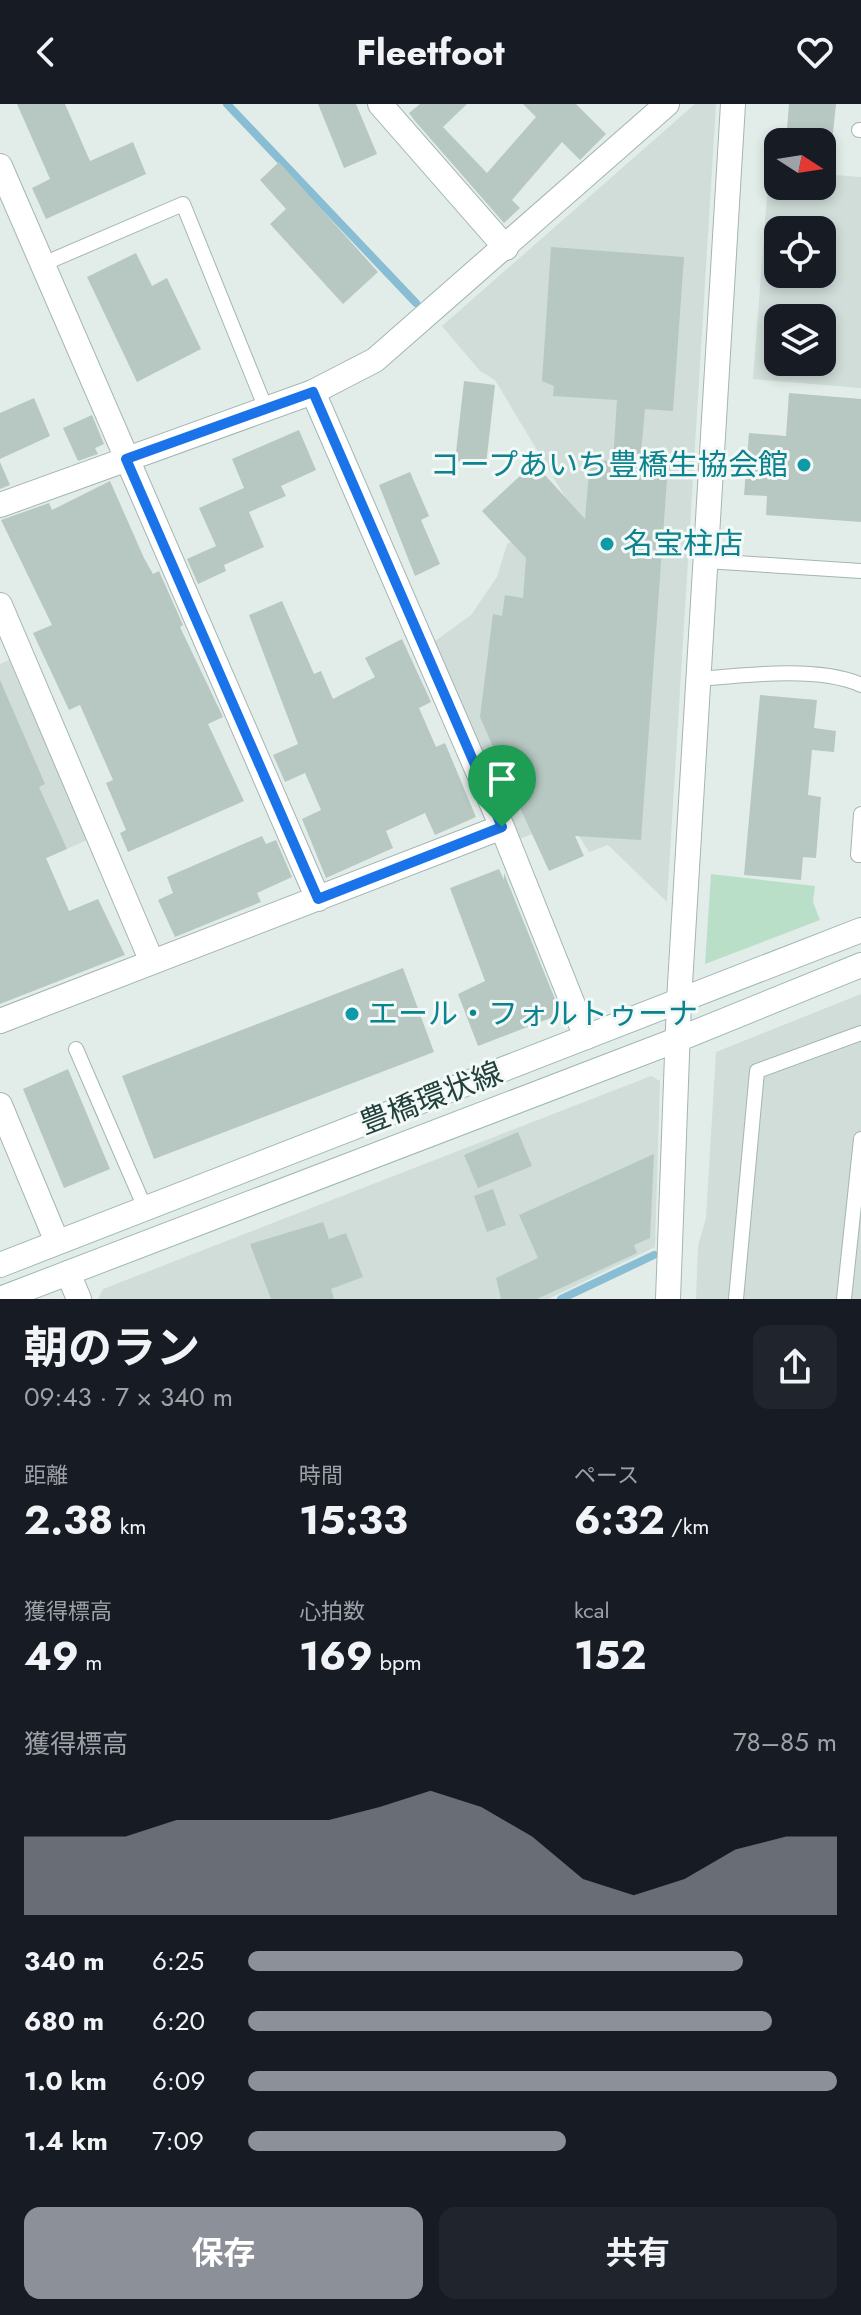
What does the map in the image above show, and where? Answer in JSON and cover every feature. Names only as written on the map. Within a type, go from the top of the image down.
[{"type":"street","points":[[0,505],[313,392],[375,360],[667,104]]},
{"type":"street","points":[[668,1299],[679,1001],[733,104]]},
{"type":"street","points":[[385,106],[506,248]]},
{"type":"street","points":[[0,166],[318,899]]},
{"type":"street","points":[[313,392],[502,827],[586,1037]]},
{"type":"street","points":[[0,605],[152,962]]},
{"type":"street","points":[[0,1021],[502,827]]},
{"type":"street","name":"豊橋環状線","points":[[0,1265],[861,930]]},
{"type":"street","name":"豊橋環状線","points":[[0,1299],[679,1039],[854,967]]},
{"type":"street","points":[[0,1105],[57,1242]]},
{"type":"street","points":[[68,1273],[79,1299]]},
{"type":"lane","points":[[43,264],[183,204],[266,409]]},
{"type":"lane","points":[[706,561],[861,571]]},
{"type":"lane","points":[[699,679],[776,674],[847,678],[861,685]]},
{"type":"lane","points":[[861,814],[861,855]]},
{"type":"lane","points":[[736,1299],[757,1071],[861,1033]]},
{"type":"lane","points":[[76,1049],[145,1208]]},
{"type":"lane","points":[[844,1299],[861,1139]]},
{"type":"shaded area","points":[[695,104],[716,104],[667,902],[608,845],[589,852],[568,819],[515,841],[431,644],[471,615],[497,577],[507,544],[573,510],[495,380],[480,371],[442,326]]},
{"type":"shaded area","points":[[836,175],[861,177],[861,388],[753,379],[764,235],[764,288],[836,288],[836,216],[765,216],[767,200],[836,200]]},
{"type":"shaded area","points":[[9,660],[87,840],[10,874],[0,850],[0,664]]},
{"type":"shaded area","points":[[861,994],[861,1299],[696,1299],[698,1246],[706,1218],[716,1052]]},
{"type":"shaded area","points":[[651,1076],[660,1081],[655,1247],[548,1299],[98,1299],[103,1289]]},
{"type":"green space","points":[[711,874],[815,886],[813,902],[820,920],[705,964]]},
{"type":"building","points":[[17,104],[65,104],[90,161],[133,142],[146,174],[46,219],[32,188],[50,179]]},
{"type":"building","points":[[318,104],[356,104],[377,154],[344,168]]},
{"type":"building","points":[[420,104],[467,104],[443,127],[487,173],[536,117],[523,104],[576,104],[606,134],[580,160],[562,142],[512,200],[520,208],[504,223],[409,113]]},
{"type":"building","points":[[789,104],[836,104],[833,128],[787,128]]},
{"type":"building","points":[[279,162],[378,272],[343,304],[270,224],[286,209],[260,180]]},
{"type":"building","name":"名宝柱店","points":[[551,247],[684,257],[673,411],[645,409],[640,464],[668,466],[641,840],[575,836],[584,856],[549,871],[510,786],[511,780],[507,779],[480,717],[493,614],[502,616],[505,595],[523,598],[526,558],[482,511],[534,463],[585,519],[590,460],[613,461],[617,400],[553,396],[554,386],[542,381]]},
{"type":"building","points":[[136,253],[152,286],[167,278],[201,349],[137,382],[87,277]]},
{"type":"building","points":[[464,381],[495,385],[486,465],[455,461]]},
{"type":"building","name":"コープあいち豊橋生協会館","points":[[789,393],[861,399],[861,522],[766,515],[767,496],[744,495],[749,433],[786,436]]},
{"type":"building","points":[[34,398],[50,436],[0,459],[0,413]]},
{"type":"building","points":[[92,415],[104,444],[95,448],[98,454],[78,461],[63,428]]},
{"type":"building","points":[[299,430],[316,470],[281,486],[286,496],[249,512],[264,547],[224,565],[226,571],[198,584],[187,559],[216,546],[199,508],[244,488],[232,459]]},
{"type":"building","points":[[0,462],[10,485],[0,489]]},
{"type":"building","points":[[410,472],[429,516],[421,520],[440,564],[415,576],[379,485]]},
{"type":"building","points":[[110,481],[144,558],[153,574],[159,571],[183,625],[180,627],[223,717],[208,724],[244,801],[128,852],[120,833],[126,830],[106,783],[113,780],[80,705],[69,710],[33,633],[52,625],[1,520],[49,503],[52,510]]},
{"type":"building","points":[[282,601],[314,674],[321,671],[333,699],[375,677],[365,658],[402,639],[431,702],[419,708],[436,747],[445,743],[476,817],[435,835],[425,813],[386,831],[393,848],[326,878],[302,819],[321,810],[305,773],[285,782],[273,755],[298,744],[249,615]]},
{"type":"building","points":[[0,680],[45,784],[39,787],[67,849],[46,858],[69,911],[98,899],[125,955],[0,1004]]},
{"type":"building","points":[[760,695],[817,700],[814,728],[836,731],[834,752],[812,750],[808,795],[821,797],[816,858],[803,857],[801,880],[744,875]]},
{"type":"building","points":[[262,836],[266,844],[276,840],[292,877],[257,893],[261,902],[175,937],[158,900],[173,893],[167,877]]},
{"type":"building","points":[[499,869],[504,880],[504,873],[561,1014],[478,1046],[458,994],[485,981],[450,888]]},
{"type":"building","name":"エール・フォルトゥーナ","points":[[403,968],[434,1052],[154,1159],[122,1076]]},
{"type":"building","points":[[68,1069],[110,1169],[64,1188],[23,1089]]},
{"type":"building","points":[[518,1132],[532,1166],[478,1188],[464,1155]]},
{"type":"building","points":[[654,1154],[650,1238],[634,1245],[637,1253],[537,1299],[501,1299],[496,1278],[538,1258],[519,1215]]},
{"type":"building","points":[[493,1189],[506,1225],[487,1232],[474,1196]]},
{"type":"building","points":[[323,1222],[329,1239],[346,1233],[363,1277],[331,1289],[334,1299],[271,1299],[250,1244]]},
{"type":"waterway","points":[[227,104],[416,303]]},
{"type":"waterway","points":[[561,1299],[654,1255]]},
{"type":"place","name":"コープあいち豊橋生協会館","points":[[804,465]]},
{"type":"place","name":"名宝柱店","points":[[607,544]]},
{"type":"place","name":"エール・フォルトゥーナ","points":[[352,1014]]},
{"type":"route","points":[[313,392],[502,827],[318,899],[126,459],[313,392]]}]
